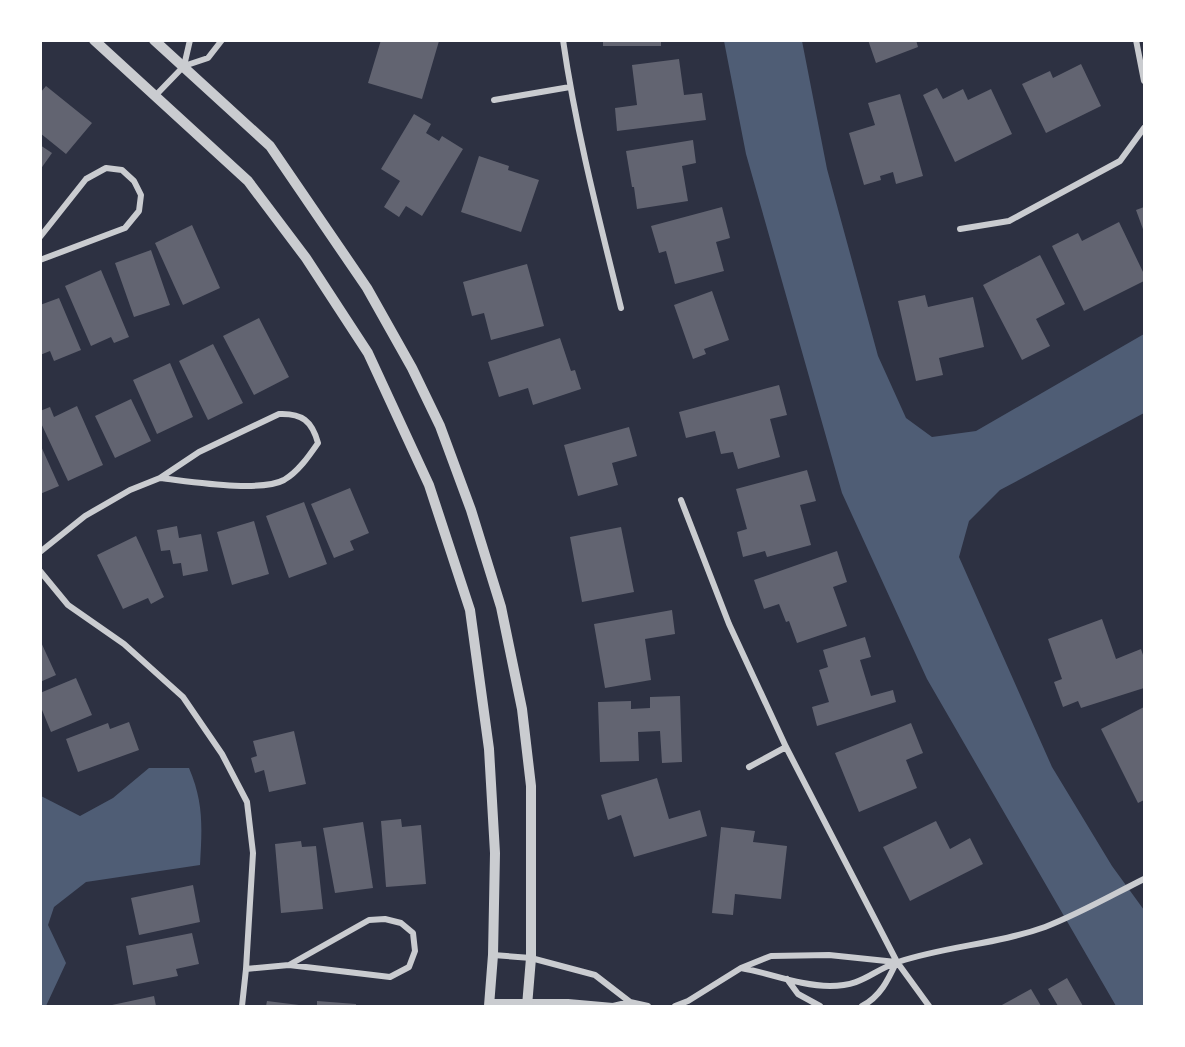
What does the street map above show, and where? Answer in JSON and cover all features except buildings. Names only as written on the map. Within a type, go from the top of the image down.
[{"type":"street","points":[[94,40],[248,181],[306,258],[368,352],[429,485],[470,610],[487,737],[495,853],[493,955],[489,1004],[527,1005],[568,1002],[613,1006],[630,1002]]},
{"type":"street","points":[[154,40],[270,146],[367,288],[412,368],[440,426],[471,510],[501,607],[522,709],[531,786],[531,958],[527,1005]]},
{"type":"street","points":[[184,66],[190,40]]},
{"type":"street","points":[[563,40],[570,87],[589,176],[621,308]]},
{"type":"street","points":[[1136,40],[1144,81]]},
{"type":"street","points":[[156,95],[184,66],[208,58],[222,41]]},
{"type":"street","points":[[494,100],[570,87]]},
{"type":"street","points":[[960,229],[1009,221],[1119,161],[1144,128]]},
{"type":"street","points":[[40,237],[86,179],[106,168],[122,170],[134,181],[141,195],[140,211],[125,228],[40,260]]},
{"type":"street","points":[[40,552],[85,516],[129,490],[160,478],[200,452],[279,414],[293,413],[307,421],[315,430],[318,443],[305,462],[283,481],[253,486],[160,478]]},
{"type":"street","points":[[681,500],[729,624],[786,747],[897,962],[929,1006]]},
{"type":"street","points":[[40,571],[68,605],[124,644],[183,697],[222,754],[247,802],[253,853],[242,1006]]},
{"type":"street","points":[[749,767],[786,747]]},
{"type":"street","points":[[741,968],[829,986],[851,984],[866,979],[897,962],[1045,927],[1144,879]]},
{"type":"street","points":[[246,969],[289,965],[390,977],[408,967],[415,951],[413,933],[401,923],[369,920],[289,965]]},
{"type":"street","points":[[493,955],[531,958],[595,975],[630,1002],[648,1006]]},
{"type":"street","points":[[675,1006],[688,1001],[741,968],[771,956],[829,955],[897,962]]},
{"type":"street","points":[[862,1006],[870,1002],[885,985],[897,962]]},
{"type":"street","points":[[788,979],[798,994],[820,1006]]},
{"type":"water","points":[[724,41],[802,41],[827,169],[878,356],[906,418],[932,437],[976,431],[1144,334],[1144,413],[1000,490],[969,521],[959,557],[1052,767],[1112,866],[1144,910],[1144,1006],[1116,1006],[927,679],[842,493],[746,154]]},
{"type":"water","points":[[149,768],[189,768],[200,804],[200,865],[86,882],[54,907],[48,925],[66,963],[46,1006],[41,1006],[41,796],[80,816],[113,798]]}]
